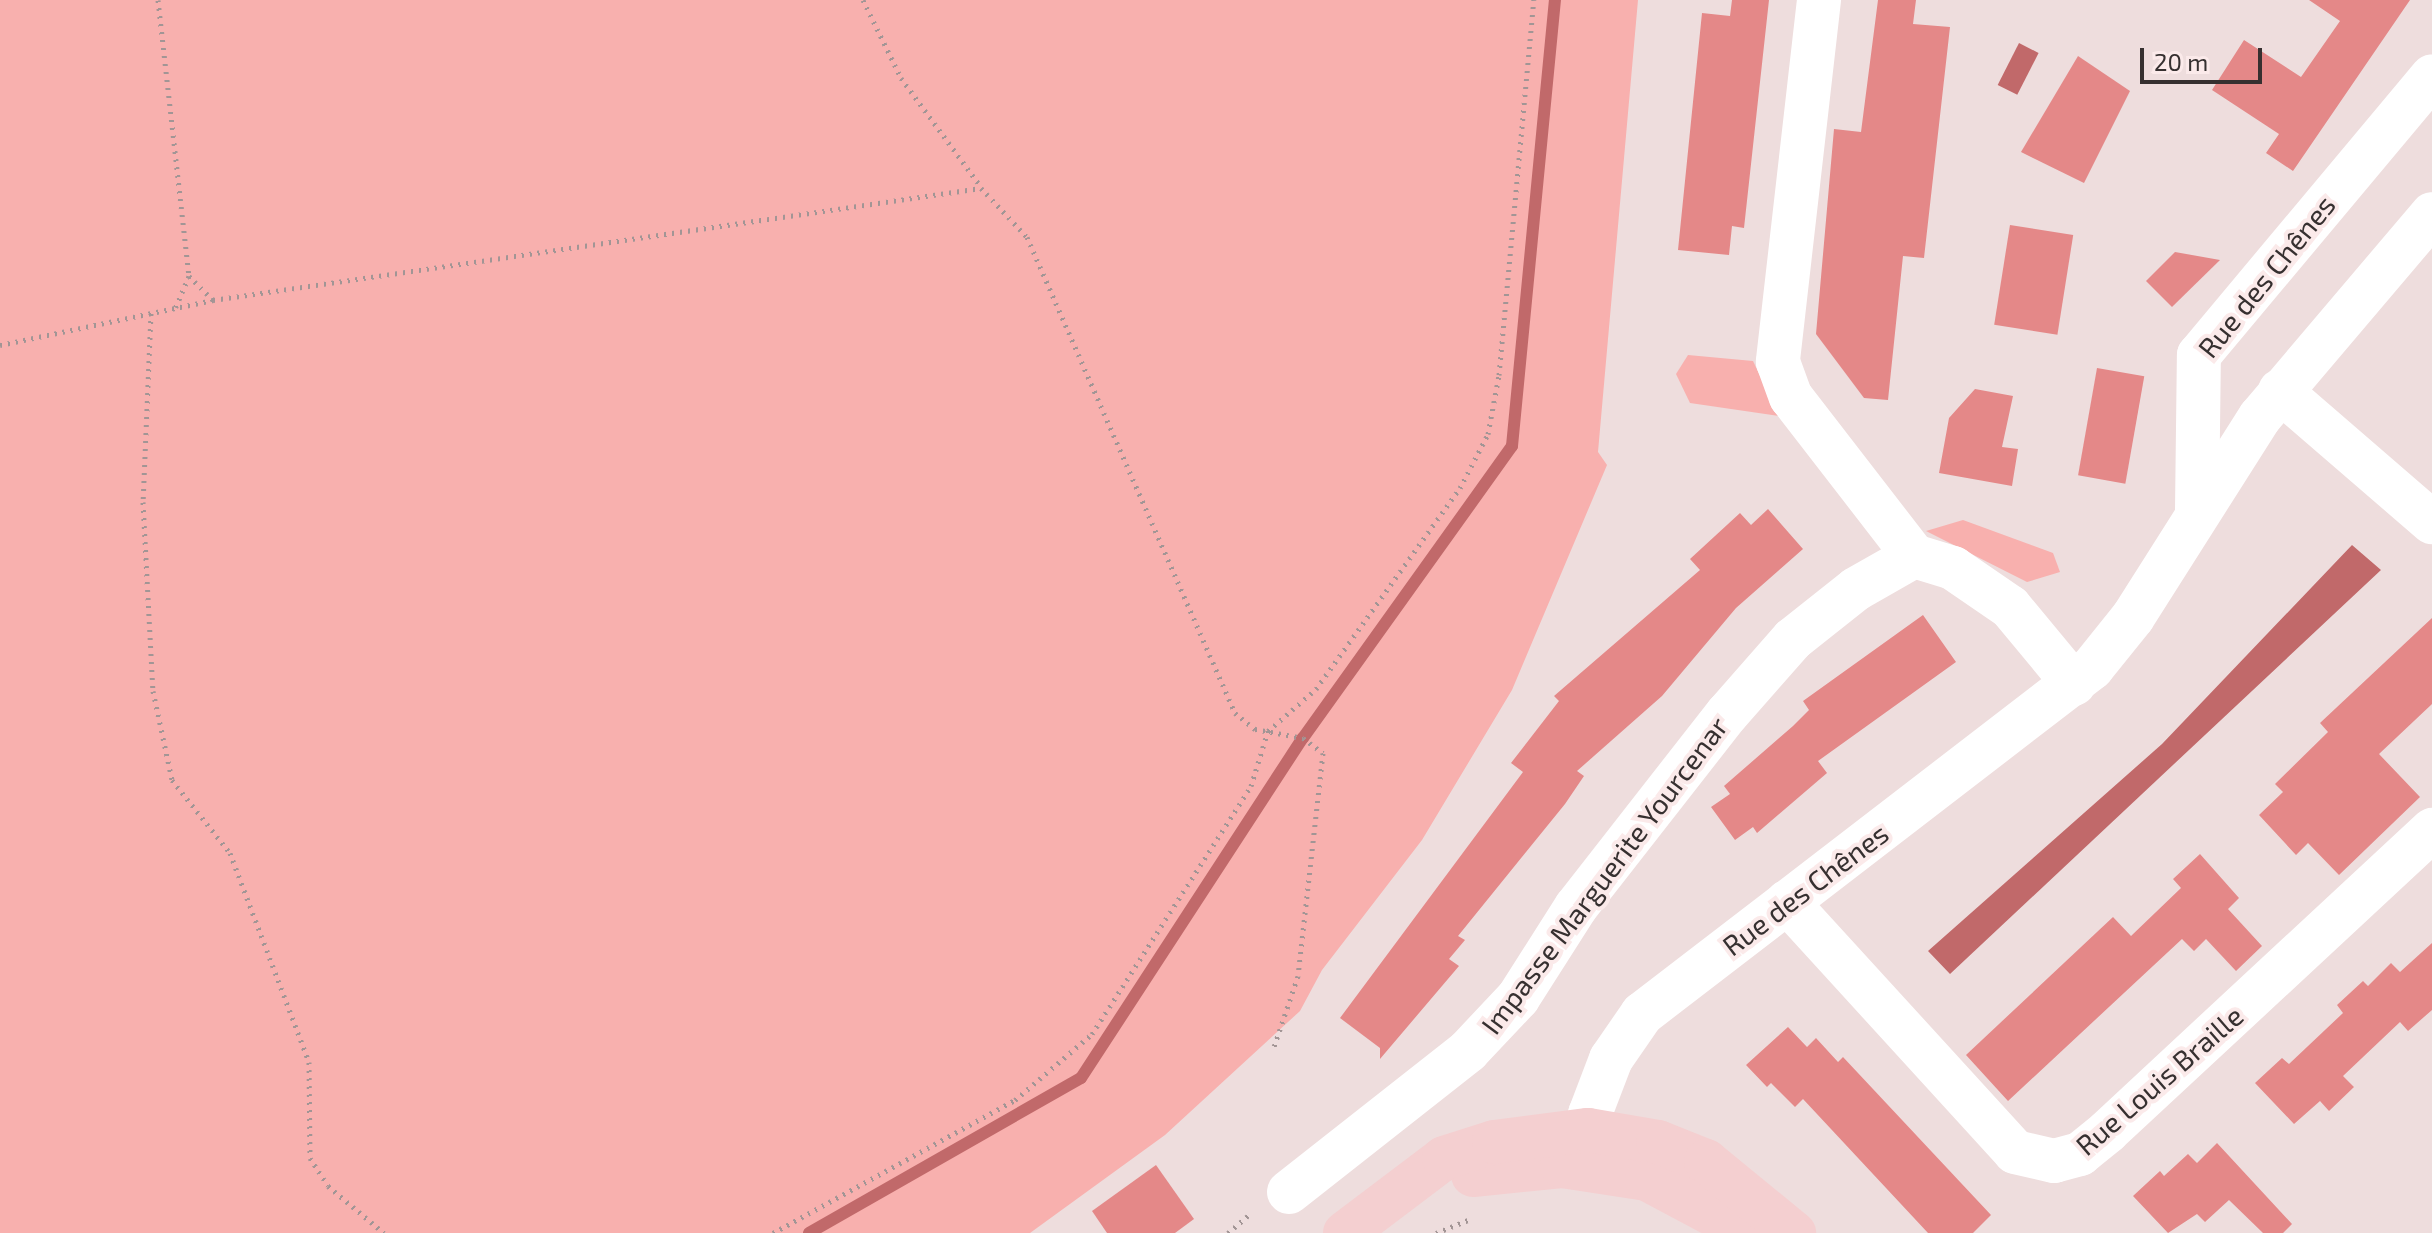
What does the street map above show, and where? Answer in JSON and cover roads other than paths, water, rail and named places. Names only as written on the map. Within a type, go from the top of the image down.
[{"type":"street","points":[[1819,0],[1781,375],[1914,556],[1990,590],[2074,684]]},
{"type":"street","name":"Rue des Chênes","points":[[2197,510],[2196,363],[2204,347],[2432,76]]},
{"type":"street","name":"Rue des Chênes","points":[[1588,1130],[1611,1059],[1642,1014],[2074,684],[2133,617],[2197,510],[2270,404],[2432,214]]},
{"type":"street","points":[[2196,394],[2228,417],[2270,404],[2432,522]]},
{"type":"street","name":"Impasse Marguerite Yourcenar","points":[[1289,1192],[1468,1051],[1518,998],[1576,907],[1775,658],[1835,603],[1914,556]]},
{"type":"street","name":"Rue Louis Braille","points":[[1787,902],[2015,1152],[2054,1161],[2080,1154],[2107,1132],[2432,830]]},
{"type":"street","points":[[1588,1130],[1597,1149],[1748,1233]]},
{"type":"street","points":[[1345,1233],[1444,1158],[1475,1147],[1588,1130],[1658,1142],[1706,1161],[1794,1233]]},
{"type":"street","points":[[1390,1200],[1485,1172],[1562,1166],[1647,1179]]},
{"type":"waterway","points":[[809,1233],[1081,1078],[1303,738],[1512,446],[1555,0]]}]
